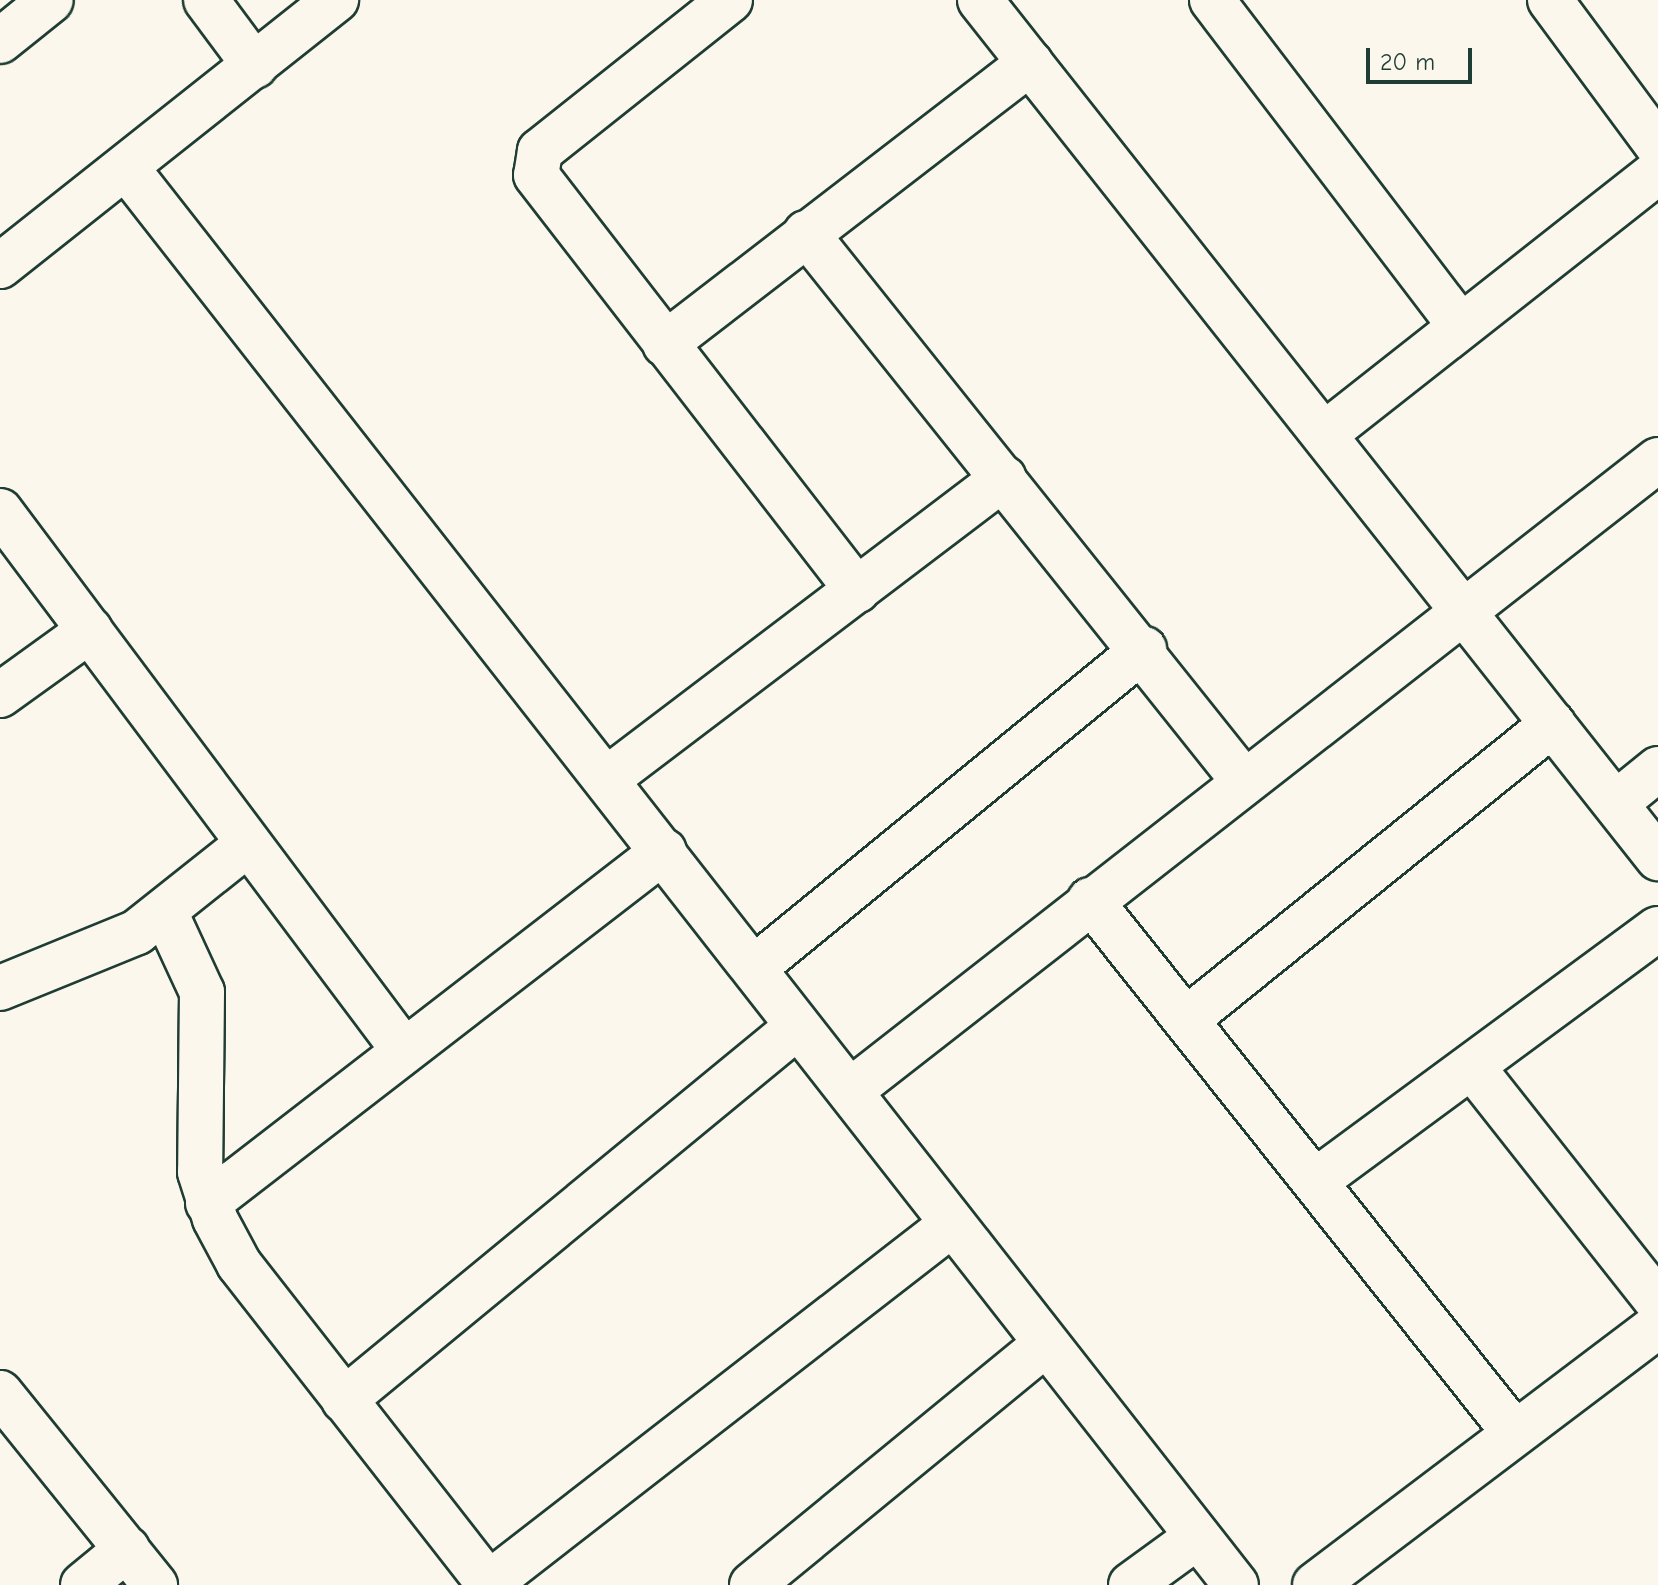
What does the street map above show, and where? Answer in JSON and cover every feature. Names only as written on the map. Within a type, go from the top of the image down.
[{"type":"main road","points":[[0,41],[51,0]]},
{"type":"main road","points":[[206,0],[255,66]]},
{"type":"main road","points":[[0,266],[128,170],[336,0]]},
{"type":"main road","points":[[730,0],[540,151],[534,166],[542,189],[857,590]]},
{"type":"main road","points":[[980,0],[1326,433],[1658,858]]},
{"type":"main road","points":[[1212,0],[1460,325]]},
{"type":"main road","points":[[1550,0],[1658,146]]},
{"type":"main road","points":[[665,344],[1030,63]]},
{"type":"main road","points":[[128,170],[1236,1585]]},
{"type":"main road","points":[[1326,433],[1658,172]]},
{"type":"main road","points":[[806,233],[1144,649],[1242,779]]},
{"type":"main road","points":[[850,1091],[1242,779],[1466,611],[1658,460]]},
{"type":"main road","points":[[607,779],[1004,478]]},
{"type":"main road","points":[[0,511],[245,846],[402,1048]]},
{"type":"main road","points":[[0,695],[90,630]]},
{"type":"main road","points":[[754,968],[1144,649]]},
{"type":"main road","points":[[1187,1019],[1553,724]]},
{"type":"main road","points":[[1616,803],[1658,769]]},
{"type":"main road","points":[[0,988],[108,949],[165,912],[245,846]]},
{"type":"main road","points":[[208,1203],[402,1048],[664,851]]},
{"type":"main road","points":[[1090,900],[1317,1180],[1514,1432]]},
{"type":"main road","points":[[165,912],[198,976],[205,1010],[200,1172],[208,1203],[239,1264],[488,1584],[952,1224]]},
{"type":"main road","points":[[1317,1180],[1658,929]]},
{"type":"main road","points":[[344,1400],[797,1027]]},
{"type":"main road","points":[[1473,1068],[1658,1302]]},
{"type":"main road","points":[[1315,1585],[1658,1326]]},
{"type":"main road","points":[[752,1585],[1045,1344]]},
{"type":"main road","points":[[0,1393],[155,1585]]},
{"type":"main road","points":[[1131,1585],[1197,1537]]},
{"type":"main road","points":[[83,1585],[127,1549]]}]
